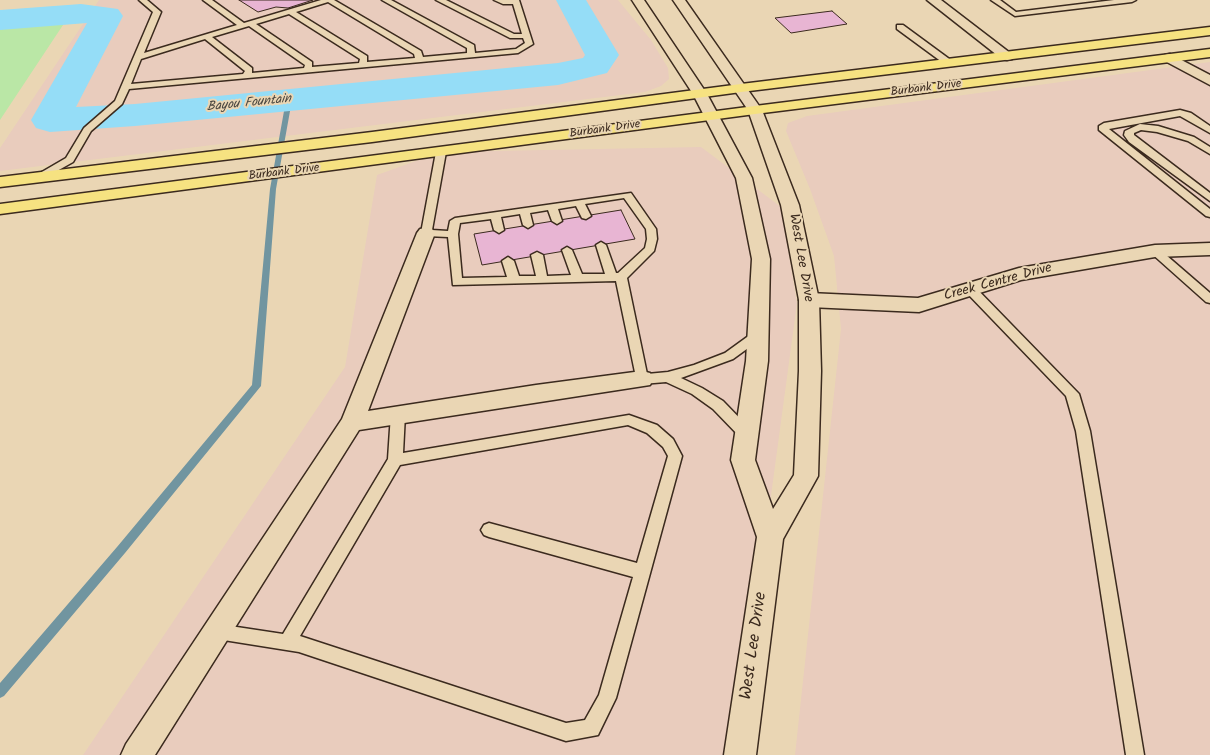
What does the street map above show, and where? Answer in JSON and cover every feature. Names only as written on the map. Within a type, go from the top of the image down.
[{"type":"main road","name":"West Lee Drive","points":[[638,0],[700,94],[744,178],[761,259],[757,361],[743,460],[770,536]]},
{"type":"main road","name":"West Lee Drive","points":[[679,0],[755,110],[790,205],[809,300],[810,371],[806,476],[770,536],[740,755]]},
{"type":"main road","points":[[933,0],[1007,56]]},
{"type":"main road","name":"Burbank Drive","points":[[0,182],[372,137],[741,88],[1210,31]]},
{"type":"main road","points":[[1210,41],[1158,49],[1170,58],[1210,81]]},
{"type":"main road","name":"Burbank Drive","points":[[0,209],[755,110],[1210,53]]},
{"type":"main road","points":[[0,192],[38,178]]},
{"type":"main road","points":[[137,755],[352,422],[426,233]]},
{"type":"main road","name":"Creek Centre Drive","points":[[809,300],[919,305],[969,288],[1019,274],[1155,251],[1210,249]]},
{"type":"main road","points":[[352,422],[536,393],[642,379]]},
{"type":"lane","points":[[38,178],[70,160],[87,130],[119,102],[156,12],[143,0]]},
{"type":"lane","points":[[207,0],[309,64],[307,70]]},
{"type":"lane","points":[[138,57],[329,0],[418,53],[419,60]]},
{"type":"lane","points":[[386,0],[471,47],[470,55]]},
{"type":"lane","points":[[440,0],[513,36],[527,36]]},
{"type":"lane","points":[[126,87],[518,51],[529,44],[516,1],[503,2],[498,0]]},
{"type":"lane","points":[[995,0],[1015,14],[1132,0]]},
{"type":"lane","points":[[290,12],[364,58],[363,65]]},
{"type":"lane","points":[[900,27],[949,63]]},
{"type":"lane","points":[[207,37],[249,70],[246,76]]},
{"type":"lane","points":[[1210,130],[1188,116],[1180,113],[1104,126],[1104,130],[1210,214]]},
{"type":"lane","points":[[1210,143],[1189,131],[1164,124],[1140,127],[1130,131],[1129,135],[1132,140],[1210,198]]},
{"type":"lane","points":[[1140,127],[1158,129],[1191,139],[1210,151]]},
{"type":"lane","points":[[441,152],[426,233],[453,234]]},
{"type":"lane","points":[[627,195],[651,230],[652,239],[650,249],[617,277],[457,282],[453,234],[455,222],[579,202],[627,195]]},
{"type":"lane","points":[[579,202],[586,216]]},
{"type":"lane","points":[[552,207],[557,221]]},
{"type":"lane","points":[[524,211],[528,225]]},
{"type":"lane","points":[[495,215],[499,230]]},
{"type":"lane","points":[[601,245],[617,277],[642,379],[668,377],[730,356],[758,335]]},
{"type":"lane","points":[[567,250],[578,278]]},
{"type":"lane","points":[[1155,251],[1210,299]]},
{"type":"lane","points":[[536,255],[542,279]]},
{"type":"lane","points":[[508,261],[514,280]]},
{"type":"lane","points":[[969,288],[1072,394],[1083,431],[1135,755]]},
{"type":"lane","points":[[668,377],[697,391],[718,405],[747,436]]},
{"type":"lane","points":[[287,643],[395,460],[398,414]]},
{"type":"lane","points":[[216,632],[299,644],[566,732],[591,728],[607,698],[675,456],[668,443],[652,429],[628,420],[395,460]]},
{"type":"lane","points":[[489,530],[643,572]]},
{"type":"shaded area","points":[[99,0],[618,0],[651,40],[668,68],[669,79],[661,86],[645,92],[0,171],[0,148]]},
{"type":"shaded area","points":[[1210,62],[1210,755],[795,755],[841,329],[834,256],[810,189],[786,131],[788,123],[807,116]]},
{"type":"shaded area","points":[[701,147],[781,207],[797,303],[736,755],[83,755],[345,367],[377,175],[441,152]]},
{"type":"green space","points":[[67,19],[0,120],[0,25]]},
{"type":"building","points":[[239,0],[313,0],[288,8],[276,7],[258,12]]},
{"type":"building","points":[[832,11],[847,24],[791,33],[775,18]]},
{"type":"building","points":[[621,210],[635,239],[482,265],[474,234]]},
{"type":"waterway","name":"Bayou Fountain","points":[[0,20],[81,13],[107,16],[50,120],[135,115],[558,74],[595,66],[602,55],[571,0]]},
{"type":"waterway","points":[[0,692],[121,550],[256,386],[273,189],[289,100]]}]
